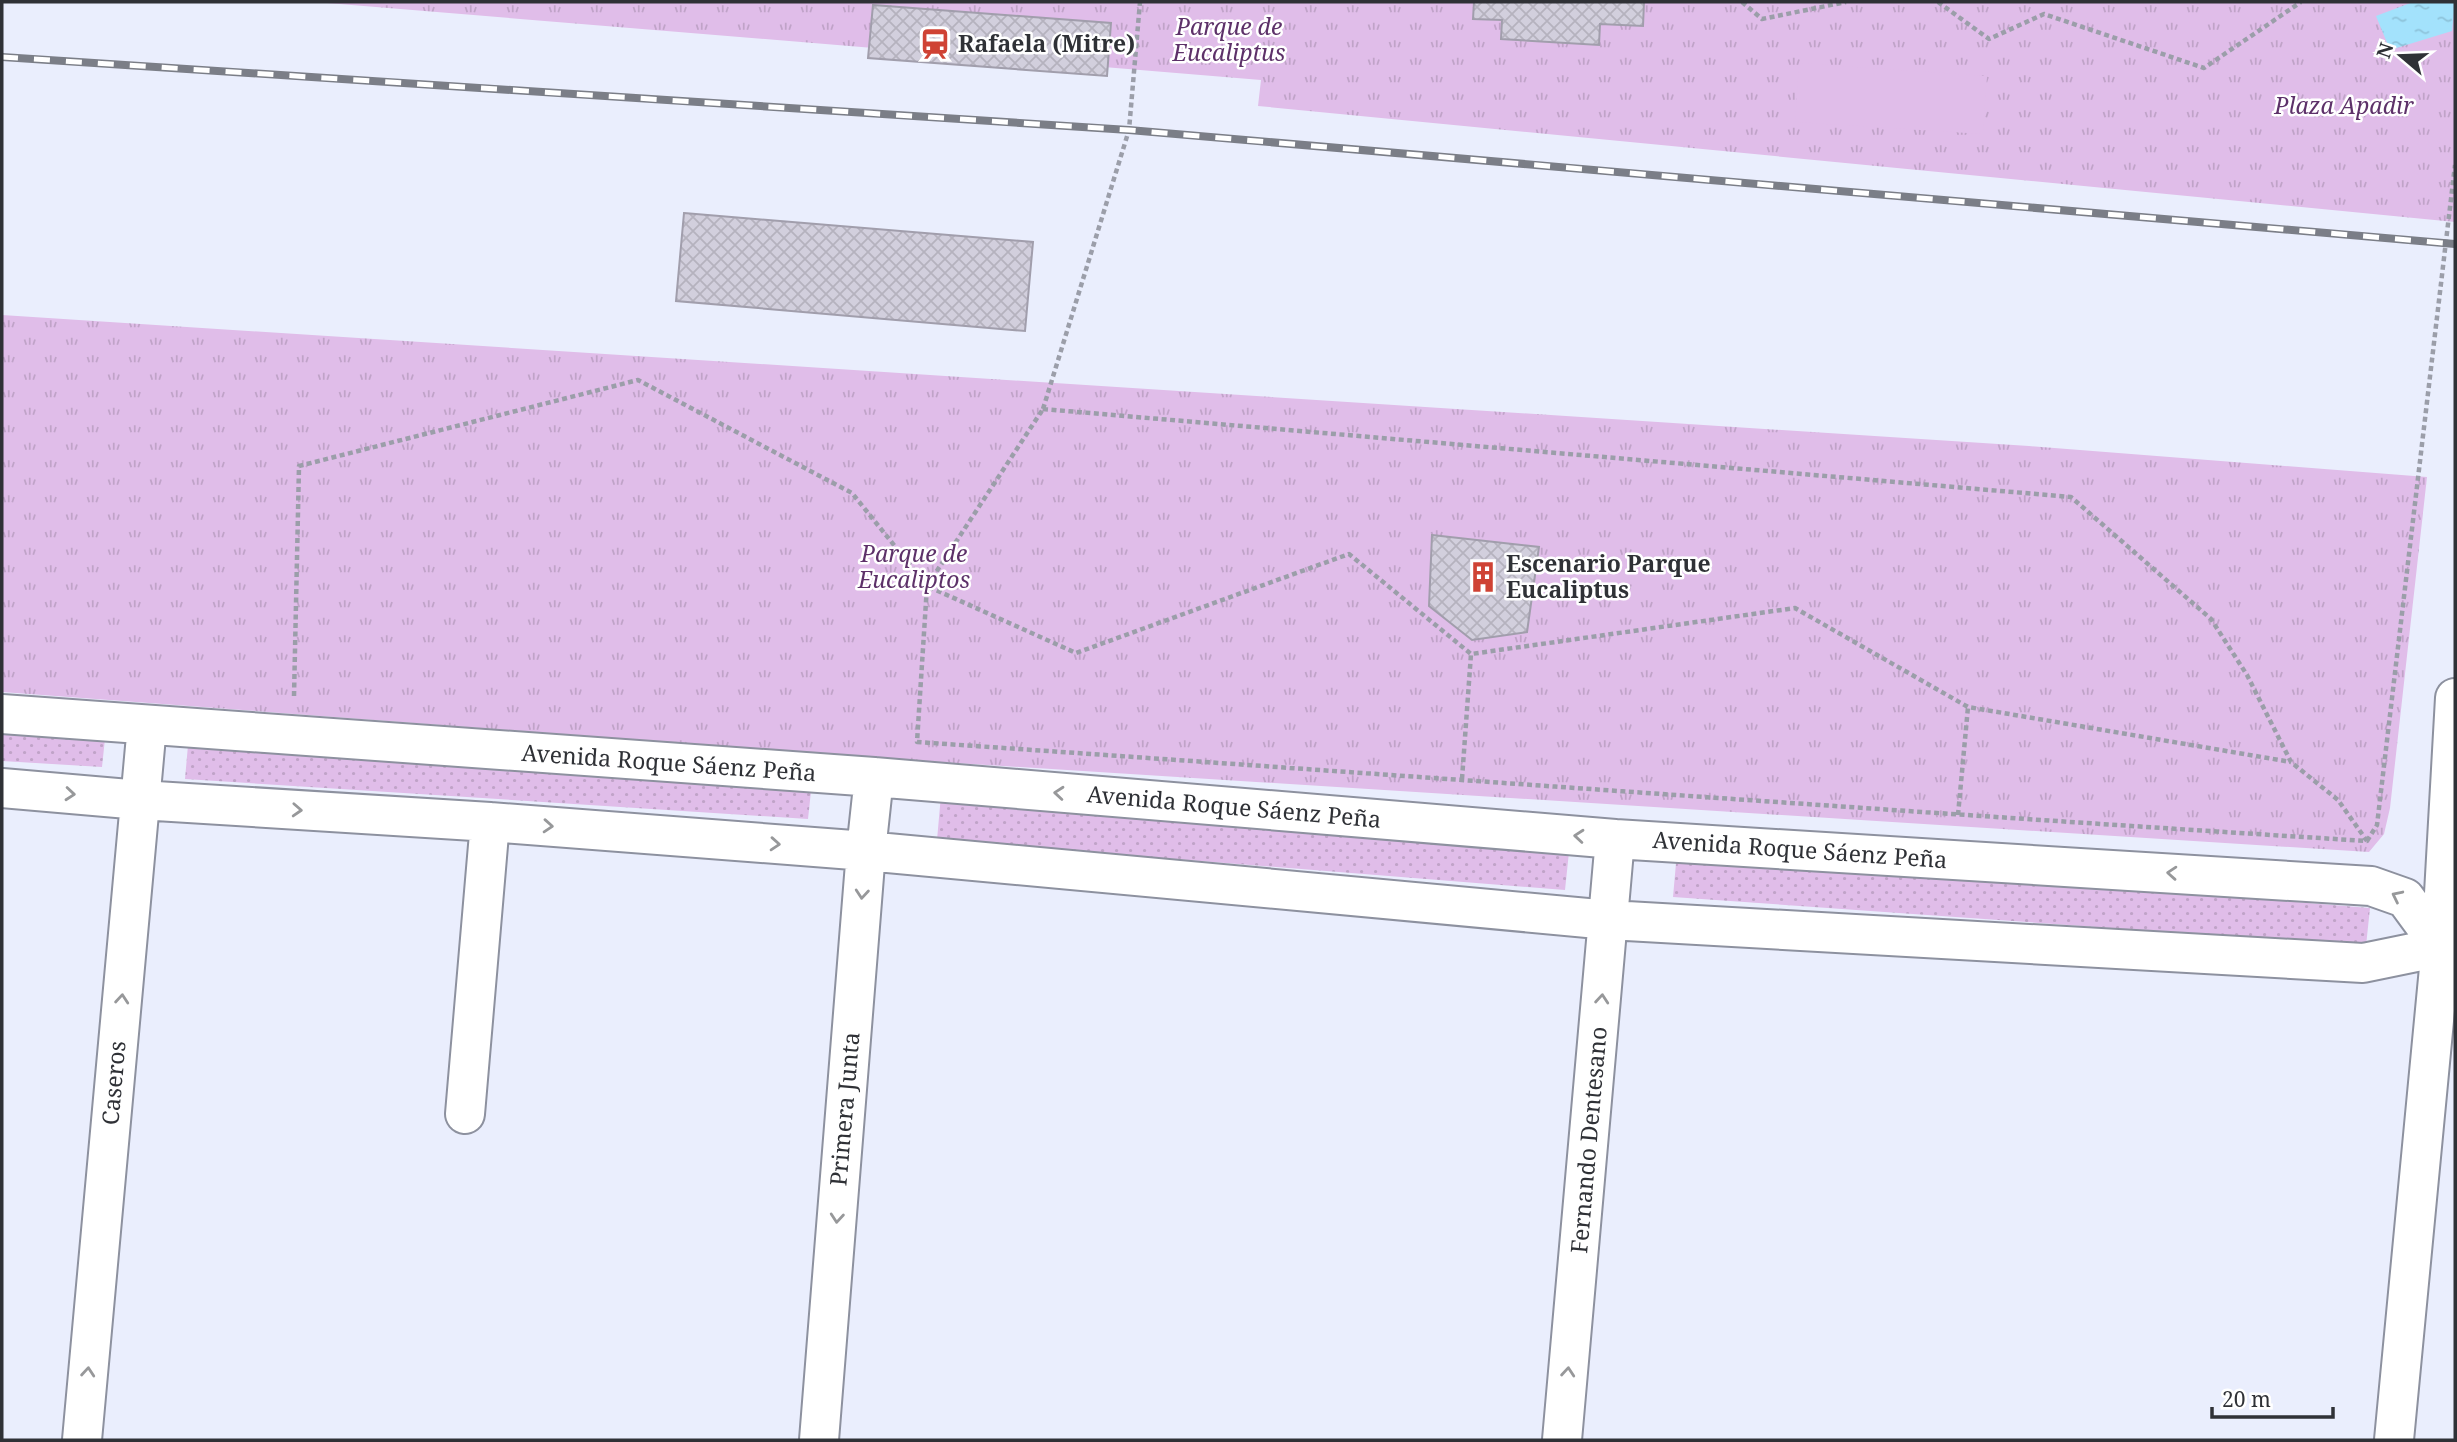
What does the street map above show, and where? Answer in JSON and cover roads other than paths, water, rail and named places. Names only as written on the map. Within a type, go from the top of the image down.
[{"type":"street","points":[[2394,1440],[2448,948],[2455,698]]},
{"type":"street","name":"Avenida Roque Sáenz Peña","points":[[2,714],[874,777],[1615,839],[2371,886],[2405,898],[2448,948]]},
{"type":"street","name":"Caseros","points":[[82,1440],[147,725]]},
{"type":"street","name":"Primera Junta","points":[[819,1440],[874,777]]},
{"type":"street","points":[[2,788],[866,851],[1609,920],[2363,963],[2448,948]]},
{"type":"street","points":[[465,1114],[490,822]]},
{"type":"street","name":"Fernando Dentesano","points":[[1562,1440],[1615,839]]},
{"type":"water","points":[[2413,2],[2455,2],[2452,31],[2390,50],[2376,16]]},
{"type":"railway","points":[[2,57],[1129,130],[2455,244]]},
{"type":"place","name":"Rafaela (Mitre)","points":[[935,44]]},
{"type":"place","name":"Escenario Parque Eucaliptus","points":[[1483,577]]},
{"type":"park label","name":"Parque de Eucaliptus","points":[[1229,40]]},
{"type":"park label","name":"Plaza Apadir","points":[[2344,106]]},
{"type":"park label","name":"Parque de Eucaliptos","points":[[914,567]]}]
